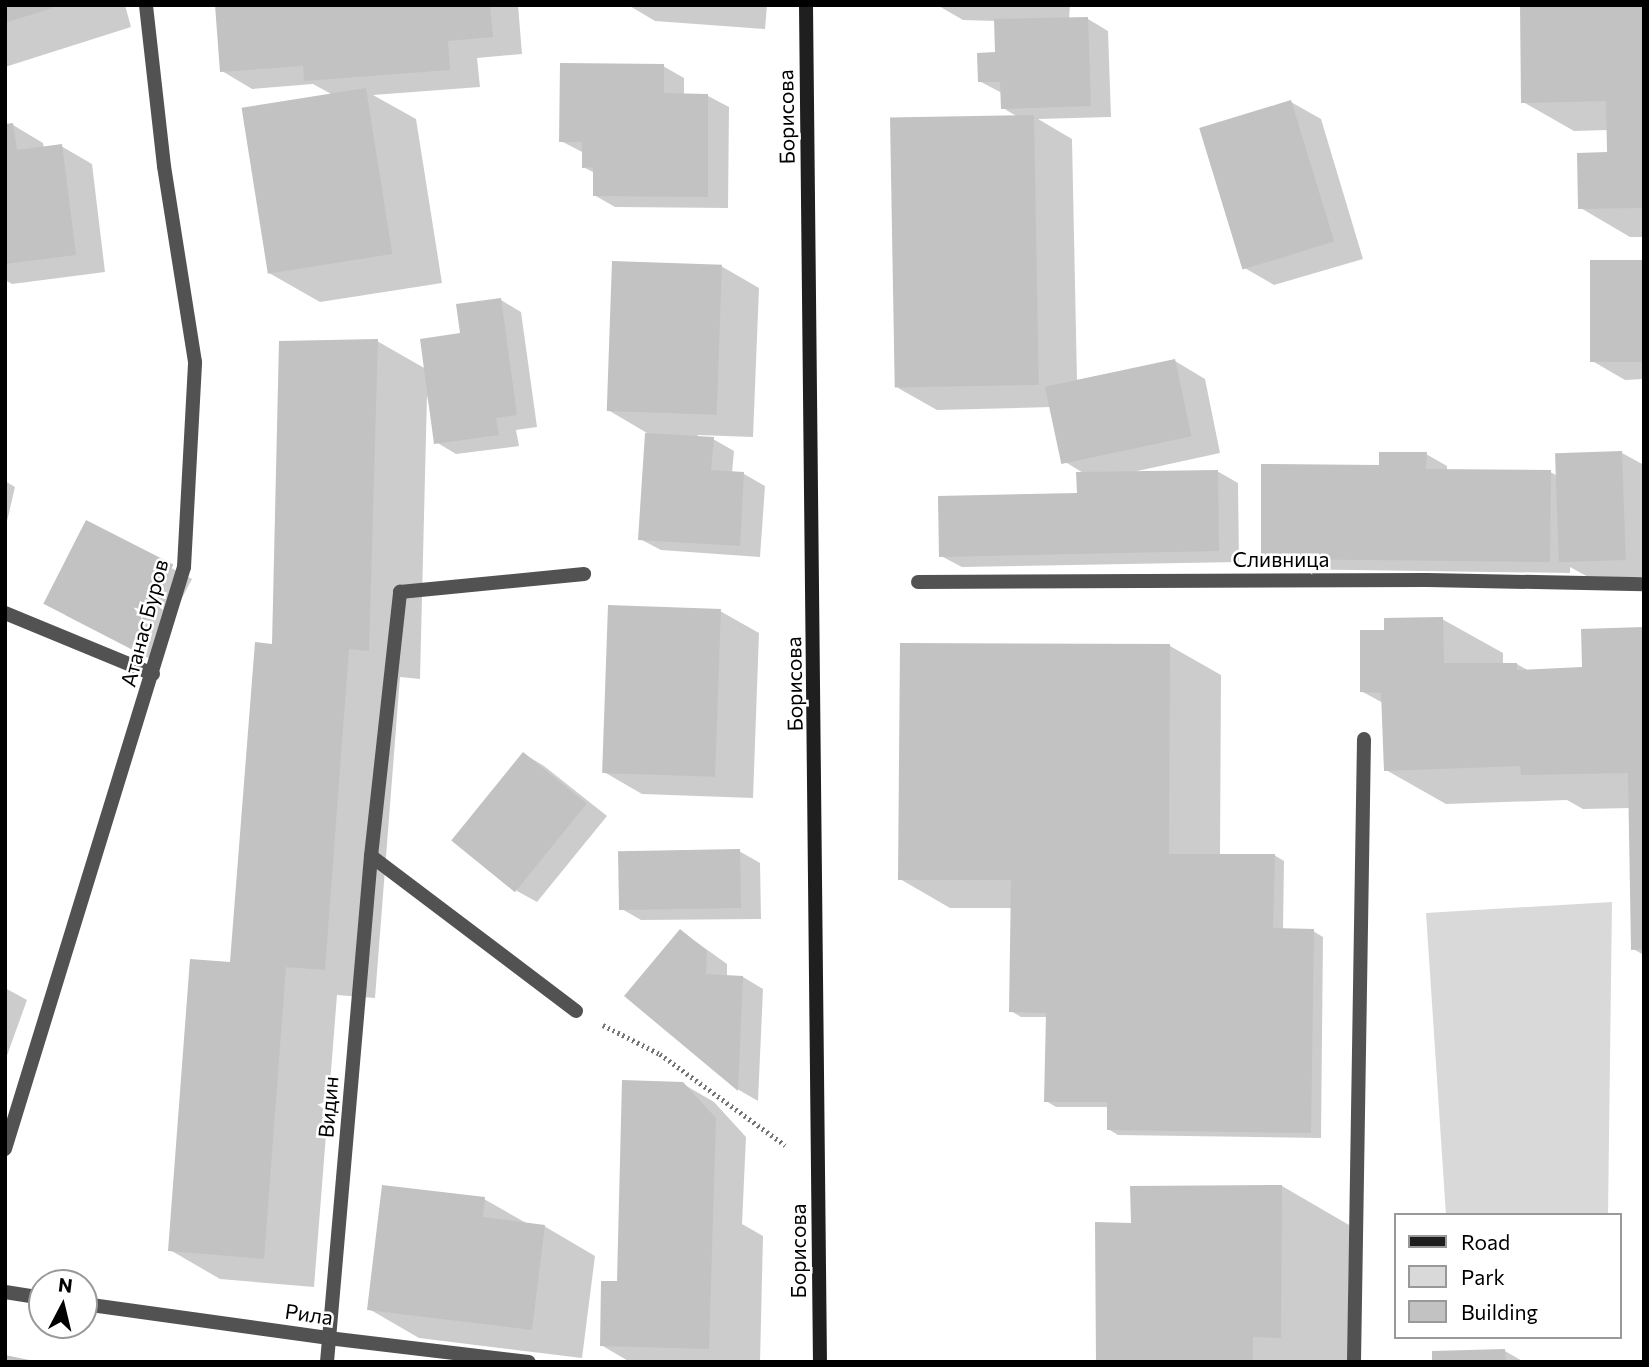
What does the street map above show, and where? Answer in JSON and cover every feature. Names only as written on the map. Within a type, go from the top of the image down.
[{"type":"main road","name":"Борисова","points":[[806,5],[820,1362]]},
{"type":"street","name":"Атанас Буров","points":[[5,1149],[184,567],[195,362],[164,166],[146,5]]},
{"type":"street","name":"Видин","points":[[327,1362],[371,856],[400,592],[584,573]]},
{"type":"street","name":"Сливница","points":[[918,582],[1427,580],[1644,584]]},
{"type":"street","points":[[5,613],[153,674]]},
{"type":"street","points":[[1354,1362],[1364,739]]},
{"type":"street","points":[[371,856],[576,1011]]},
{"type":"street","points":[[5,1292],[28,1296]]},
{"type":"street","name":"Рила","points":[[98,1306],[328,1338],[529,1362]]},
{"type":"path","points":[[576,1011],[660,1054],[819,1171]]},
{"type":"green space","points":[[1612,902],[1608,1213],[1446,1213],[1426,913]]},
{"type":"building","points":[[5,5],[58,5],[58,6],[5,23]]},
{"type":"building","points":[[215,5],[490,5],[493,37],[448,41],[450,70],[304,81],[303,66],[220,72]]},
{"type":"building","points":[[1520,5],[1644,5],[1644,208],[1578,209],[1577,153],[1607,152],[1606,101],[1521,103]]},
{"type":"building","points":[[1088,17],[1091,106],[1001,109],[1000,82],[978,82],[977,53],[995,52],[994,19]]},
{"type":"building","points":[[560,63],[664,64],[664,93],[708,94],[708,197],[593,196],[593,167],[582,168],[582,142],[559,142]]},
{"type":"building","points":[[366,88],[392,254],[268,274],[242,108]]},
{"type":"building","points":[[1291,100],[1334,242],[1242,270],[1199,128]]},
{"type":"building","points":[[1034,115],[1039,385],[895,387],[890,118]]},
{"type":"building","points":[[13,123],[17,150],[62,144],[76,255],[5,264],[5,124]]},
{"type":"building","points":[[1590,260],[1644,260],[1644,362],[1590,362]]},
{"type":"building","points":[[612,261],[722,265],[717,415],[607,411]]},
{"type":"building","points":[[501,298],[517,415],[496,418],[499,435],[434,444],[420,339],[460,333],[456,304]]},
{"type":"building","points":[[378,339],[369,651],[349,649],[325,970],[286,967],[264,1259],[168,1251],[190,959],[230,962],[255,642],[272,644],[279,341]]},
{"type":"building","points":[[1175,359],[1191,436],[1061,464],[1045,387]]},
{"type":"building","points":[[645,433],[714,437],[711,470],[744,472],[740,546],[638,540]]},
{"type":"building","points":[[1622,451],[1626,560],[1559,562],[1555,453]]},
{"type":"building","points":[[1379,452],[1427,452],[1426,469],[1551,470],[1550,562],[1261,559],[1261,464],[1379,465]]},
{"type":"building","points":[[1218,470],[1219,551],[939,557],[938,496],[1077,493],[1076,472]]},
{"type":"building","points":[[86,520],[173,564],[131,648],[43,604]]},
{"type":"building","points":[[608,605],[721,609],[715,777],[602,773]]},
{"type":"building","points":[[1443,617],[1444,663],[1517,663],[1517,670],[1582,667],[1581,629],[1644,627],[1644,949],[1631,950],[1628,773],[1521,775],[1520,766],[1384,771],[1381,693],[1360,692],[1360,630],[1384,630],[1384,618]]},
{"type":"building","points":[[900,643],[1170,644],[1169,854],[1275,854],[1273,928],[1314,929],[1311,1133],[1107,1130],[1107,1102],[1044,1102],[1046,1013],[1009,1012],[1011,880],[898,880]]},
{"type":"building","points":[[523,752],[587,804],[515,892],[451,841]]},
{"type":"building","points":[[740,849],[741,908],[619,910],[618,851]]},
{"type":"building","points":[[680,929],[707,951],[706,974],[743,976],[738,1091],[624,996]]},
{"type":"building","points":[[622,1080],[683,1082],[716,1118],[709,1349],[600,1346],[601,1281],[617,1281]]},
{"type":"building","points":[[382,1185],[485,1197],[483,1217],[545,1225],[532,1330],[367,1310]]},
{"type":"building","points":[[1282,1185],[1281,1338],[1253,1337],[1253,1362],[1096,1362],[1095,1222],[1131,1223],[1130,1186]]},
{"type":"building","points":[[1505,1349],[1506,1362],[1432,1362],[1432,1351]]},
{"type":"building","points":[[5,1355],[34,1361],[34,1362],[5,1362]]}]
